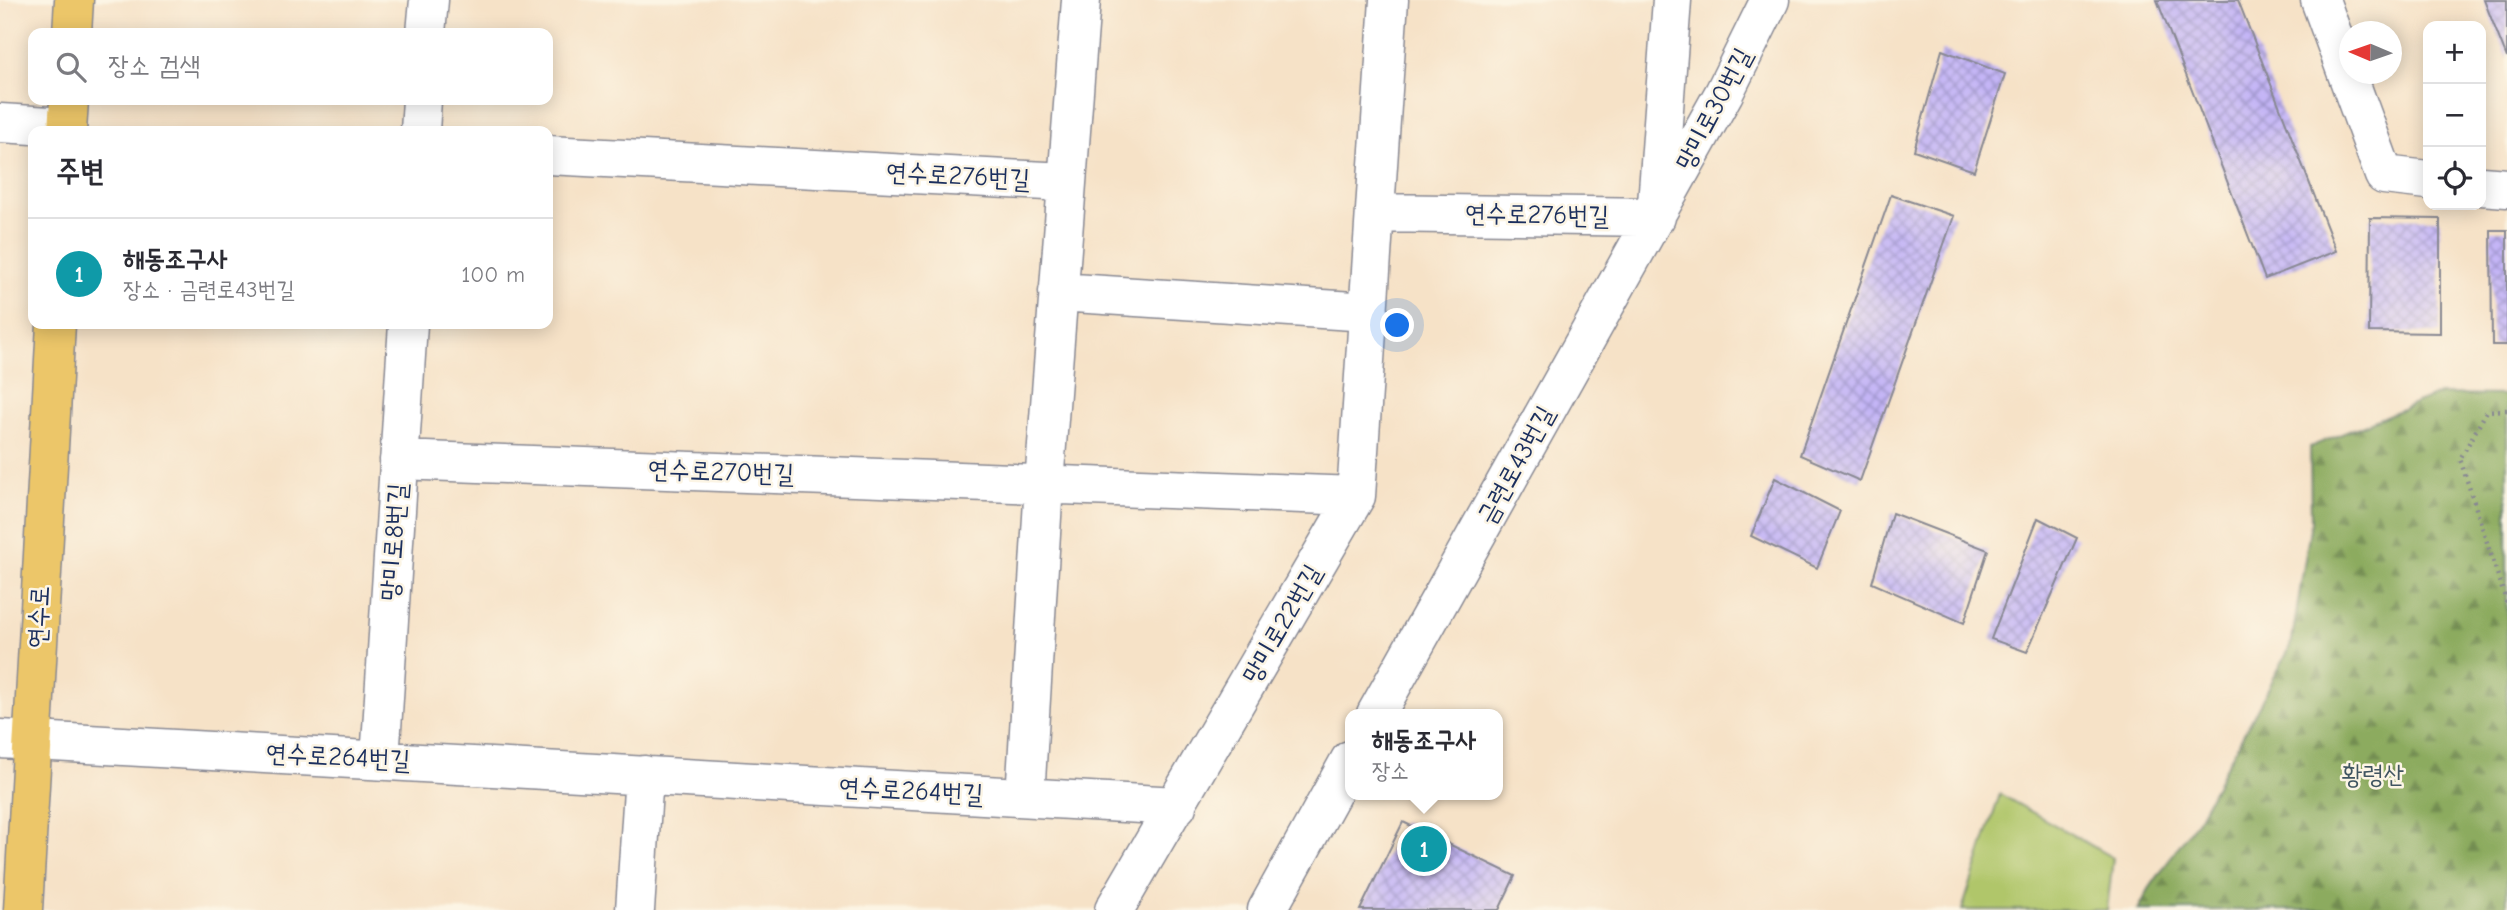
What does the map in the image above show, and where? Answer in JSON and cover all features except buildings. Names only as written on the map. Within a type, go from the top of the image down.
[{"type":"main road","points":[[72,28],[74,0]]},
{"type":"main road","name":"연수로","points":[[23,910],[16,740],[56,329]]},
{"type":"street","points":[[426,28],[429,0]]},
{"type":"street","points":[[1066,182],[1081,0]]},
{"type":"street","name":"망미로22번길","points":[[1114,910],[1356,496],[1390,0]]},
{"type":"street","points":[[1656,216],[1672,0]]},
{"type":"street","name":"망미로30번길","points":[[1656,216],[1724,93],[1770,0]]},
{"type":"street","points":[[2320,0],[2384,176],[2423,180]]},
{"type":"street","points":[[420,126],[422,105]]},
{"type":"street","points":[[0,123],[67,119]]},
{"type":"street","name":"연수로276번길","points":[[553,155],[1066,182],[1044,484]]},
{"type":"street","points":[[2486,186],[2507,188]]},
{"type":"street","name":"연수로276번길","points":[[1375,213],[1656,216]]},
{"type":"street","name":"금련로43번길","points":[[1379,709],[1656,216]]},
{"type":"street","points":[[1058,292],[1369,312]]},
{"type":"street","name":"망미로8번길","points":[[380,760],[408,329]]},
{"type":"street","name":"연수로270번길","points":[[399,460],[1356,496]]},
{"type":"street","points":[[1025,797],[1044,484]]},
{"type":"street","name":"연수로264번길","points":[[16,740],[1177,806]]},
{"type":"street","points":[[1267,910],[1345,769]]},
{"type":"street","points":[[635,910],[644,775]]},
{"type":"path","points":[[2507,410],[2487,411],[2460,459],[2507,604]]},
{"type":"green space","name":"황령산","points":[[2439,394],[2507,395],[2507,910],[2138,910],[2149,889],[2199,817],[2291,646],[2311,522],[2310,447]]},
{"type":"green space","points":[[2000,794],[2113,858],[2107,910],[1962,910]]},
{"type":"place","name":"해동조구사","points":[[1424,849]]}]
